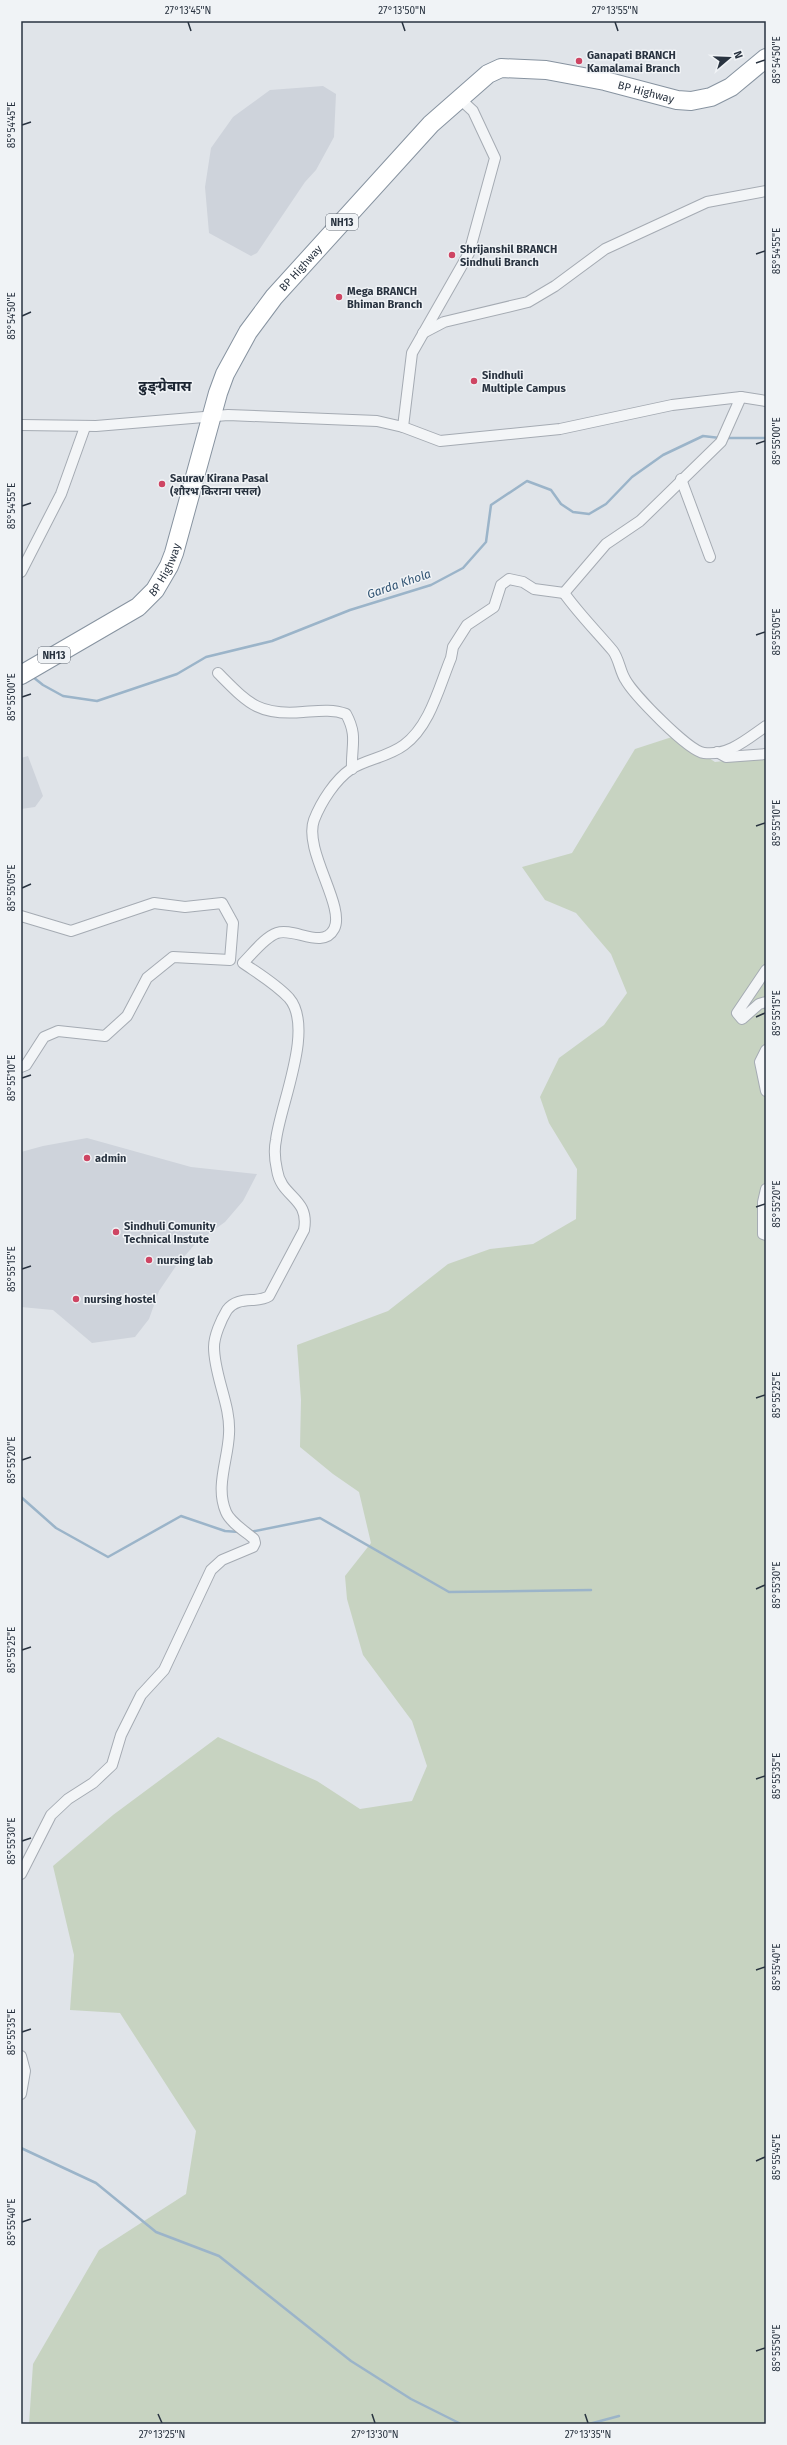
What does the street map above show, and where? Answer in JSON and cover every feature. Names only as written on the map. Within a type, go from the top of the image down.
[{"type":"highway","name":"BP Highway","points":[[21,675],[138,607],[155,590],[169,566],[185,516],[210,418],[225,374],[248,332],[274,297],[431,124],[459,98],[488,74],[501,68],[546,70],[605,81],[677,100],[691,100],[711,97],[731,86],[766,58]]},
{"type":"street","points":[[403,427],[412,353],[469,253],[495,158],[473,111],[459,98]]},
{"type":"street","points":[[422,334],[444,322],[528,302],[555,286],[605,249],[707,202],[766,191]]},
{"type":"street","points":[[564,593],[606,544],[640,521],[681,479],[721,442],[741,397]]},
{"type":"street","points":[[21,425],[85,427],[210,418],[228,415],[312,417],[377,421],[403,427],[440,442],[560,429],[672,405],[741,397],[766,401]]},
{"type":"street","points":[[21,572],[61,494],[85,427]]},
{"type":"street","points":[[681,479],[710,557]]},
{"type":"street","points":[[243,963],[277,933],[289,931],[316,938],[326,936],[334,929],[336,920],[313,843],[314,822],[324,799],[341,778],[352,769],[378,760],[404,745],[425,721],[451,658],[453,647],[467,625],[494,606],[501,584],[509,579],[523,582],[534,589],[564,593],[614,653],[625,680],[670,730],[702,753],[717,752],[740,745],[766,726]]},
{"type":"street","points":[[218,673],[247,702],[261,709],[279,714],[323,710],[346,714],[354,732],[351,754],[352,769]]},
{"type":"street","points":[[717,752],[726,757],[766,754]]},
{"type":"street","points":[[21,916],[71,932],[154,903],[185,907],[222,903],[233,923],[230,960]]},
{"type":"street","points":[[21,1067],[26,1065],[44,1037],[58,1031],[105,1036],[126,1016],[147,978],[173,957],[230,960],[243,963],[273,984],[290,999],[296,1014],[298,1040],[275,1140],[277,1172],[288,1194],[304,1209],[306,1218],[304,1230],[269,1296],[264,1299],[237,1302],[228,1309],[219,1327],[214,1347],[230,1433],[221,1492],[223,1503],[226,1514],[254,1539],[255,1543],[252,1547],[222,1560],[211,1570],[164,1670],[141,1696],[121,1736],[112,1765],[93,1784],[68,1799],[51,1815],[21,1874]]},
{"type":"street","points":[[766,970],[736,1013],[742,1019],[759,1004],[766,1002]]},
{"type":"street","points":[[766,1050],[760,1062],[766,1091]]},
{"type":"street","points":[[766,1189],[763,1202],[763,1234],[766,1235]]},
{"type":"street","points":[[21,2056],[25,2071],[21,2094]]},
{"type":"shaded area","points":[[323,86],[336,94],[334,137],[316,170],[305,182],[257,253],[251,256],[209,233],[205,187],[211,148],[233,117],[270,90]]},
{"type":"shaded area","points":[[28,756],[43,796],[35,807],[21,809],[21,758]]},
{"type":"shaded area","name":"Sindhuli Comunity Technical Instute","points":[[87,1138],[191,1167],[257,1174],[243,1201],[225,1222],[196,1243],[176,1266],[159,1291],[149,1319],[135,1337],[92,1343],[53,1310],[21,1307],[21,1152],[43,1146]]},
{"type":"green space","points":[[675,736],[715,762],[758,757],[766,752],[766,2424],[29,2424],[33,2364],[99,2250],[186,2194],[196,2131],[120,2013],[70,2010],[74,1955],[53,1866],[113,1815],[218,1737],[317,1781],[360,1809],[412,1801],[427,1766],[412,1721],[363,1655],[347,1599],[345,1576],[371,1543],[359,1492],[333,1474],[300,1447],[301,1400],[297,1345],[388,1311],[448,1264],[490,1249],[533,1244],[576,1219],[577,1169],[549,1123],[540,1097],[559,1058],[604,1025],[627,993],[611,954],[576,913],[545,900],[522,867],[572,853],[635,749]]},
{"type":"waterway","name":"Garda Khola","points":[[33,677],[43,685],[63,696],[97,701],[177,674],[206,657],[272,641],[350,610],[431,585],[463,568],[486,542],[491,505],[527,481],[551,490],[561,504],[573,512],[589,514],[606,504],[632,477],[663,455],[703,436],[720,438]]},
{"type":"waterway","name":"Garda Khola","points":[[725,438],[766,438]]},
{"type":"waterway","points":[[21,1497],[56,1528],[108,1557],[181,1516],[225,1531],[239,1532]]},
{"type":"waterway","points":[[250,1532],[320,1518],[449,1592],[591,1590]]},
{"type":"waterway","points":[[21,2148],[96,2183],[156,2232],[219,2256],[351,2361],[411,2399],[461,2424]]},
{"type":"waterway","points":[[589,2424],[619,2416]]},
{"type":"place","name":"Ganapati BRANCH Kamalamai Branch","points":[[579,61]]},
{"type":"place","name":"Shrijanshil BRANCH Sindhuli Branch","points":[[452,255]]},
{"type":"place","name":"Mega BRANCH Bhiman Branch","points":[[339,297]]},
{"type":"place","name":"Sindhuli Multiple Campus","points":[[474,381]]},
{"type":"place","name":"Saurav Kirana Pasal (शौरभ किराना पसल)","points":[[162,484]]},
{"type":"place","name":"admin","points":[[87,1158]]},
{"type":"place","name":"Sindhuli Comunity Technical Instute","points":[[116,1232]]},
{"type":"place","name":"nursing lab","points":[[149,1260]]},
{"type":"place","name":"nursing hostel","points":[[76,1299]]},
{"type":"district","name":"ढुङ्ग्रेबास","points":[[165,386]]}]
